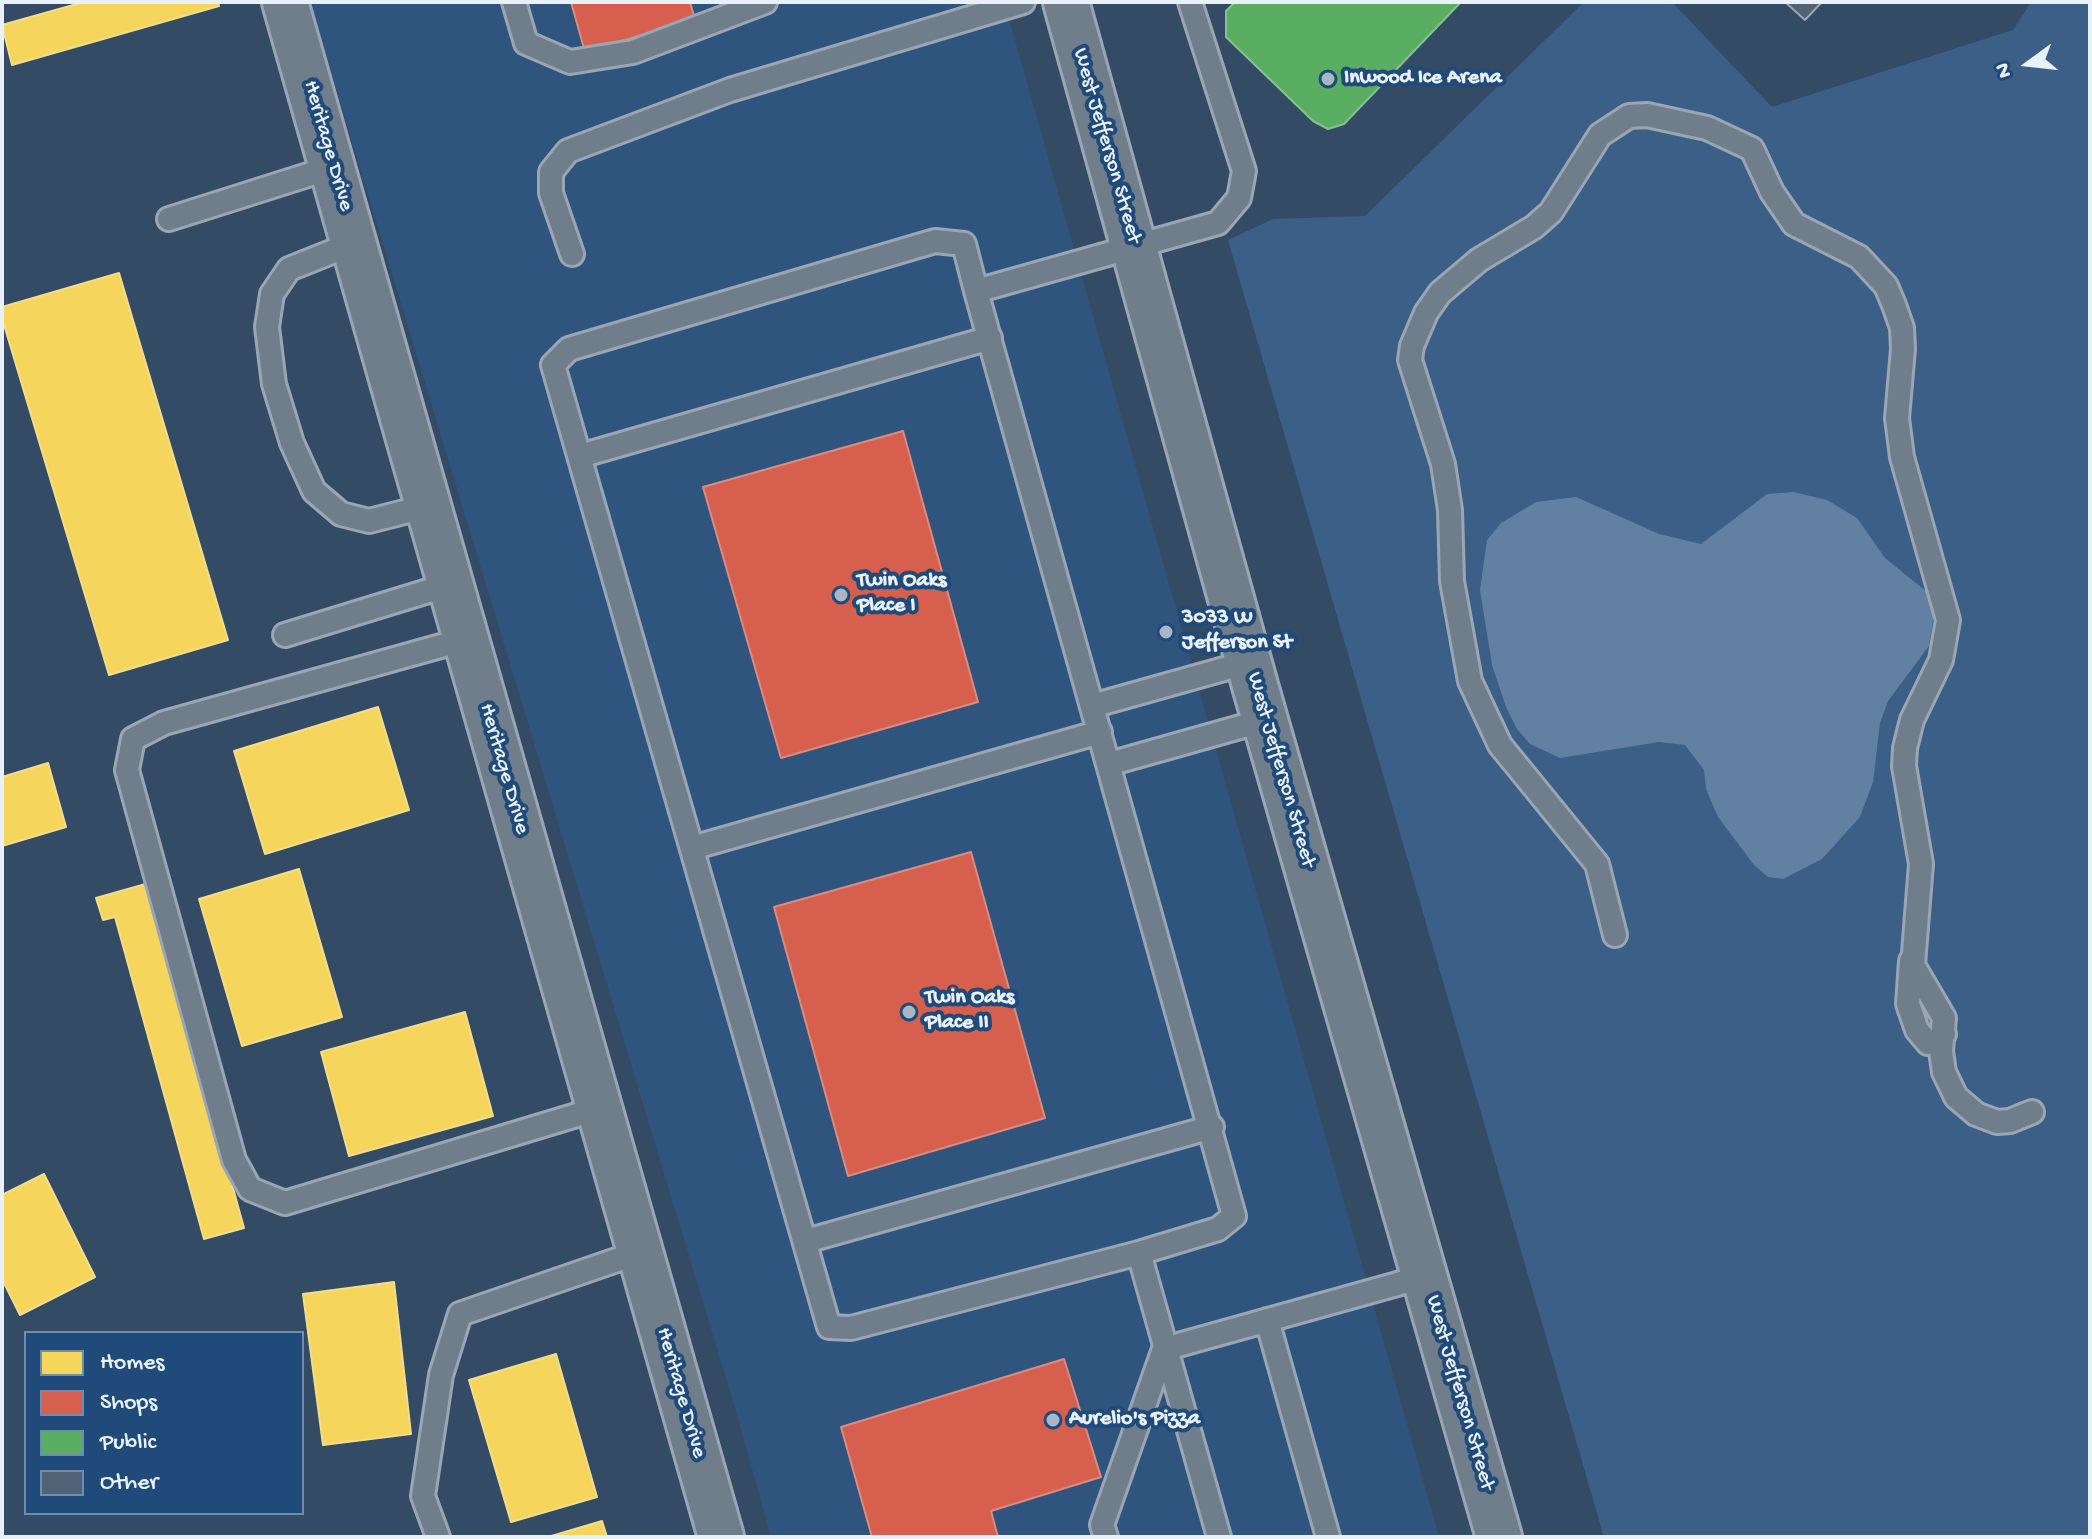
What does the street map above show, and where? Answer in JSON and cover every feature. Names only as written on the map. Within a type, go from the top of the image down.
[{"type":"street","name":"Heritage Drive","points":[[285,2],[721,1537]]},
{"type":"street","name":"West Jefferson Street","points":[[1066,2],[1265,720],[1499,1537]]},
{"type":"lane","points":[[514,2],[526,43],[570,62],[633,52],[731,8],[765,2]]},
{"type":"lane","points":[[572,254],[551,193],[551,172],[568,151],[730,90],[1023,2]]},
{"type":"lane","points":[[976,291],[1218,223],[1239,198],[1244,171],[1190,2]]},
{"type":"lane","points":[[1615,935],[1597,864],[1500,745],[1470,681],[1452,581],[1450,510],[1443,464],[1410,360],[1412,346],[1426,313],[1440,293],[1479,260],[1534,227],[1551,212],[1600,135],[1629,116],[1647,115],[1707,128],[1752,149],[1772,192],[1794,224],[1859,257],[1886,286],[1902,328],[1897,418],[1902,457],[1947,605],[1948,620],[1941,660],[1912,720],[1905,748],[1904,766],[1921,864],[1908,991],[1911,1017],[1928,1043],[1939,1040],[1944,1034]]},
{"type":"lane","points":[[169,219],[333,167]]},
{"type":"lane","points":[[935,241],[964,244],[976,291],[1212,1127],[1234,1216],[1218,1229],[1139,1253],[851,1328],[829,1327],[553,365],[569,349],[935,241]]},
{"type":"lane","points":[[354,243],[289,269],[272,294],[267,327],[274,384],[292,443],[314,491],[341,514],[369,521],[428,506]]},
{"type":"lane","points":[[580,456],[990,338]]},
{"type":"lane","points":[[285,635],[451,584]]},
{"type":"lane","points":[[466,639],[164,723],[133,739],[127,770],[234,1160],[250,1189],[285,1203],[600,1108]]},
{"type":"lane","points":[[1092,706],[1249,662]]},
{"type":"lane","points":[[1109,764],[1265,720]]},
{"type":"lane","points":[[692,848],[1100,732]]},
{"type":"lane","points":[[1913,956],[1917,973],[1938,1001],[1944,1018],[1941,1051],[1948,1084],[1966,1106],[1997,1122],[2010,1121],[2032,1112]]},
{"type":"lane","points":[[806,1241],[1212,1127]]},
{"type":"lane","points":[[438,1537],[423,1496],[441,1375],[460,1314],[640,1252]]},
{"type":"lane","points":[[1139,1253],[1219,1537]]},
{"type":"lane","points":[[1164,1349],[1426,1276]]},
{"type":"lane","points":[[1267,1320],[1328,1537]]},
{"type":"lane","points":[[1106,1537],[1102,1525],[1164,1349]]},
{"type":"shaded area","points":[[310,2],[1004,2],[1439,1537],[771,1537],[736,1411]]},
{"type":"shaded area","points":[[1584,2],[1672,2],[1772,107],[2013,30],[2031,2],[2090,2],[2090,1537],[1604,1537],[1228,240],[1273,219],[1365,216]]},
{"type":"shaded area","points":[[1793,492],[1827,500],[1857,518],[1885,558],[1932,596],[1934,614],[1929,646],[1888,701],[1880,723],[1873,782],[1860,817],[1822,859],[1783,879],[1768,877],[1754,865],[1718,817],[1706,789],[1704,770],[1685,745],[1659,742],[1560,758],[1530,744],[1517,729],[1506,707],[1492,665],[1480,590],[1487,540],[1501,523],[1536,502],[1576,497],[1659,534],[1701,544],[1767,494]]},
{"type":"building: Homes","points":[[84,2],[218,2],[219,6],[12,65],[2,25]]},
{"type":"building: Homes","points":[[119,273],[228,640],[109,675],[2,318],[2,307]]},
{"type":"building: Homes","points":[[378,707],[409,810],[265,854],[234,751]]},
{"type":"building: Homes","points":[[48,763],[66,827],[2,846],[2,777]]},
{"type":"building: Homes","points":[[299,869],[342,1017],[242,1046],[199,899]]},
{"type":"building: Homes","points":[[149,883],[244,1228],[204,1239],[115,917],[103,920],[96,898]]},
{"type":"building: Homes","points":[[465,1012],[493,1116],[349,1156],[321,1052]]},
{"type":"building: Homes","points":[[44,1174],[95,1277],[20,1315],[2,1279],[2,1195]]},
{"type":"building: Homes","points":[[394,1282],[411,1434],[323,1445],[303,1294]]},
{"type":"building: Homes","points":[[556,1354],[597,1497],[511,1522],[469,1380]]},
{"type":"building: Homes","points":[[602,1521],[607,1537],[548,1537]]},
{"type":"building: Shops","points":[[571,2],[690,2],[695,19],[585,52]]},
{"type":"building: Shops","name":"Twin Oaks Place I","points":[[903,431],[978,702],[781,758],[703,487]]},
{"type":"building: Shops","name":"Twin Oaks Place II","points":[[971,852],[1045,1118],[848,1176],[774,907]]},
{"type":"building: Shops","points":[[1064,1359],[1101,1477],[991,1511],[998,1537],[872,1537],[841,1427]]},
{"type":"building: Public","name":"Inwood Ice Arena","points":[[1235,2],[1461,2],[1344,124],[1328,129],[1313,121],[1226,37],[1226,11]]},
{"type":"building: Other","points":[[1785,2],[1822,2],[1805,20]]},
{"type":"place","name":"Inwood Ice Arena","points":[[1328,79]]},
{"type":"place","name":"Twin Oaks Place I","points":[[841,595]]},
{"type":"place","name":"3033 W Jefferson St","points":[[1166,632]]},
{"type":"place","name":"Twin Oaks Place II","points":[[909,1012]]},
{"type":"place","name":"Aurelio's Pizza","points":[[1053,1420]]}]
